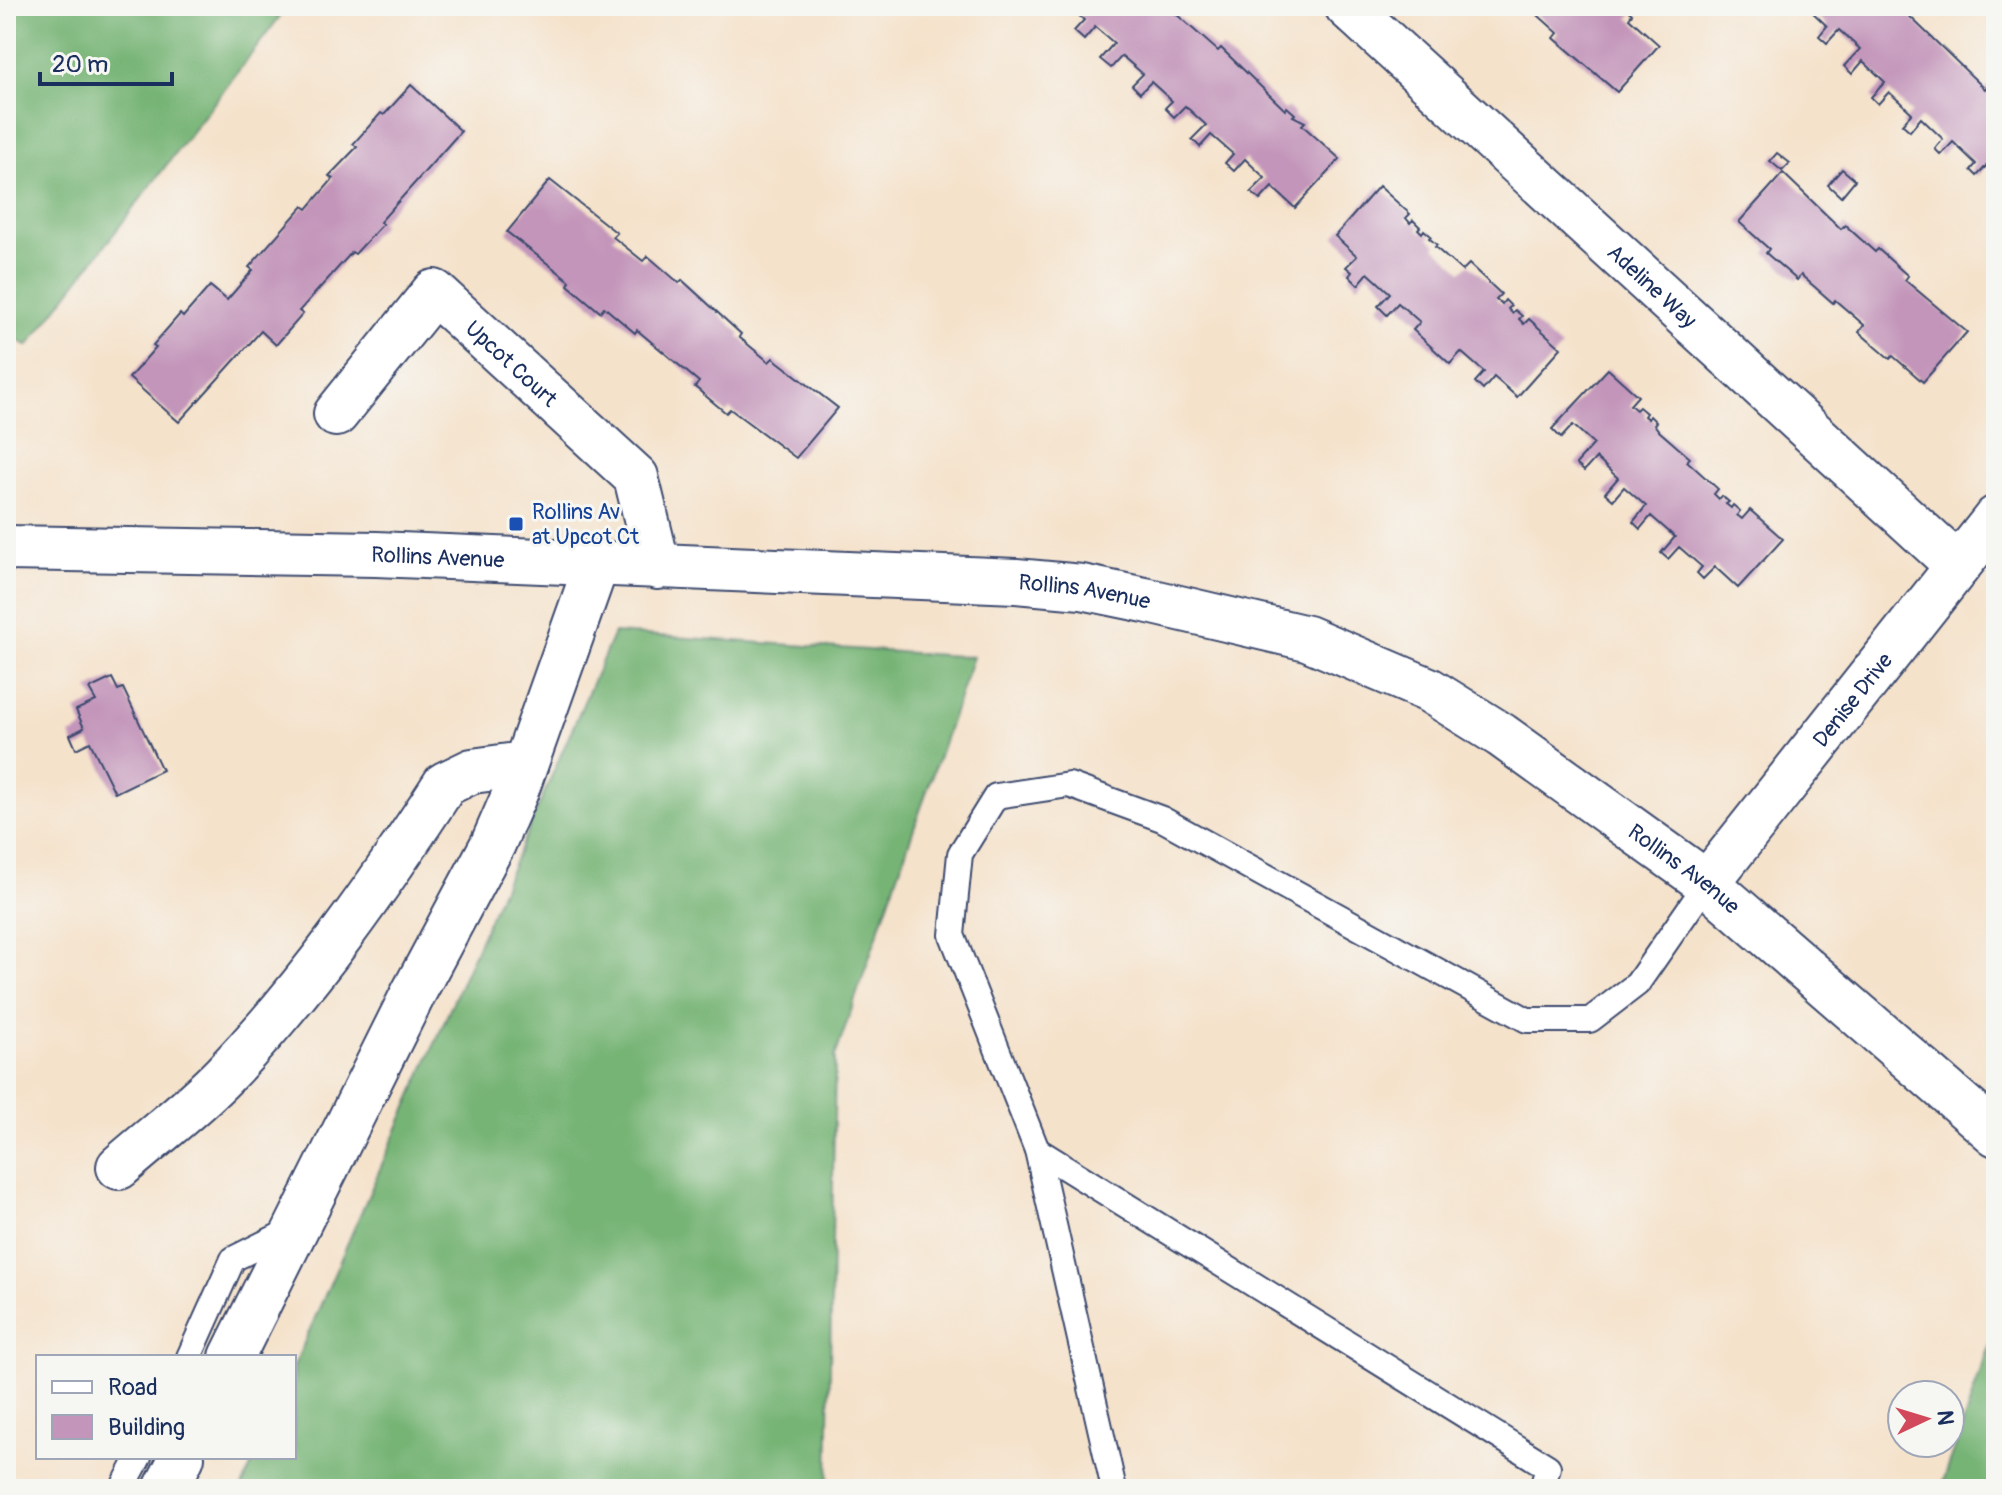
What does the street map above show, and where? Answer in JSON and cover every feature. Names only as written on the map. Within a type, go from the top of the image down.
[{"type":"street","name":"Adeline Way","points":[[1347,6],[1958,566]]},
{"type":"street","name":"Upcot Court","points":[[336,414],[434,292],[636,477],[658,567]]},
{"type":"street","name":"Denise Drive","points":[[1707,883],[1996,518]]},
{"type":"street","name":"Rollins Avenue","points":[[6,548],[376,554],[984,579],[1082,587],[1307,638],[1429,690],[1501,735],[1707,883],[1996,1134]]},
{"type":"street","points":[[233,1355],[493,844],[597,563]]},
{"type":"street","points":[[119,1167],[222,1077],[278,1014],[341,938],[445,784],[472,771],[525,764]]},
{"type":"street","points":[[166,1489],[181,1459]]},
{"type":"lane","points":[[1114,1489],[1037,1150],[952,935],[960,854],[996,796],[1069,785],[1162,819],[1527,1020],[1590,1020],[1637,984],[1707,883]]},
{"type":"lane","points":[[1037,1150],[1548,1467],[1542,1489]]},
{"type":"lane","points":[[190,1355],[233,1259],[295,1228]]},
{"type":"lane","points":[[122,1489],[138,1459]]},
{"type":"green space","points":[[6,6],[288,6],[28,346],[6,334]]},
{"type":"green space","points":[[614,633],[973,657],[835,1057],[828,1489],[241,1489],[254,1459],[296,1459],[296,1361]]},
{"type":"green space","points":[[1993,1334],[1996,1336],[1996,1489],[1941,1489],[1951,1459],[1966,1459],[1966,1414]]},
{"type":"building","points":[[1068,6],[1167,6],[1218,51],[1221,48],[1285,110],[1287,107],[1295,114],[1293,116],[1305,122],[1302,125],[1340,159],[1295,208],[1272,187],[1260,200],[1251,192],[1265,178],[1245,159],[1234,171],[1225,163],[1233,154],[1211,135],[1200,147],[1192,139],[1206,125],[1185,106],[1174,117],[1165,108],[1172,101],[1151,82],[1140,93],[1132,85],[1143,74],[1122,56],[1111,68],[1100,59],[1114,43],[1095,27],[1084,40],[1074,31],[1084,20]]},
{"type":"building","points":[[1518,6],[1623,6],[1632,14],[1629,18],[1659,45],[1617,92],[1554,38],[1558,33],[1530,8],[1526,13]]},
{"type":"building","points":[[1806,6],[1899,6],[1985,89],[1988,85],[1996,92],[1996,169],[1989,163],[1977,176],[1971,170],[1976,164],[1953,142],[1941,155],[1935,149],[1943,139],[1921,118],[1910,131],[1902,124],[1912,113],[1889,92],[1878,104],[1871,97],[1885,82],[1863,61],[1852,74],[1844,66],[1860,49],[1839,30],[1827,43],[1819,36],[1827,26]]},
{"type":"building","points":[[411,85],[461,131],[380,222],[383,224],[355,254],[352,252],[299,311],[303,314],[276,345],[261,331],[179,422],[129,378],[180,314],[183,317],[210,286],[227,300],[253,270],[249,267],[303,206],[307,209],[333,179],[329,176],[357,147],[353,144]]},
{"type":"building","points":[[1777,153],[1790,163],[1782,171],[1770,161]]},
{"type":"building","points":[[1842,169],[1855,180],[1841,197],[1828,185]]},
{"type":"building","points":[[1783,173],[1841,229],[1845,225],[1875,252],[1878,249],[1908,276],[1905,280],[1967,332],[1923,382],[1859,332],[1864,325],[1835,300],[1833,303],[1801,275],[1797,280],[1766,253],[1769,249],[1739,222]]},
{"type":"building","points":[[550,180],[617,233],[613,237],[643,261],[648,256],[679,283],[682,280],[769,362],[773,358],[838,408],[796,458],[730,409],[726,413],[695,387],[699,382],[637,330],[635,333],[604,307],[600,312],[568,285],[570,281],[507,232]]},
{"type":"building","points":[[1379,186],[1410,214],[1406,218],[1410,223],[1413,220],[1422,233],[1424,230],[1431,236],[1429,238],[1437,245],[1435,247],[1462,271],[1469,264],[1501,294],[1496,299],[1502,304],[1505,300],[1511,306],[1508,309],[1512,313],[1515,310],[1522,316],[1519,319],[1524,324],[1529,319],[1561,348],[1517,397],[1494,377],[1483,390],[1475,382],[1484,372],[1461,352],[1450,364],[1413,330],[1420,322],[1398,303],[1387,315],[1378,306],[1390,293],[1368,273],[1358,285],[1349,276],[1352,272],[1346,267],[1357,256],[1335,236]]},
{"type":"building","points":[[1608,369],[1638,396],[1630,405],[1636,410],[1639,407],[1646,413],[1644,416],[1648,419],[1650,416],[1656,422],[1654,424],[1659,431],[1690,458],[1687,461],[1718,489],[1714,494],[1719,499],[1722,496],[1729,502],[1726,504],[1740,511],[1737,515],[1742,519],[1750,510],[1783,539],[1738,588],[1715,567],[1703,579],[1697,573],[1702,567],[1679,547],[1668,559],[1661,553],[1675,537],[1651,516],[1640,529],[1633,522],[1646,506],[1624,487],[1613,500],[1605,493],[1618,478],[1596,458],[1584,471],[1576,464],[1594,444],[1573,425],[1561,438],[1552,429]]},
{"type":"building","points":[[112,678],[118,690],[123,688],[162,770],[115,793],[90,742],[76,749],[70,735],[84,728],[76,710],[96,701],[89,689]]},
{"type":"place","name":"Rollins Av at Upcot Ct","points":[[516,524]]}]
